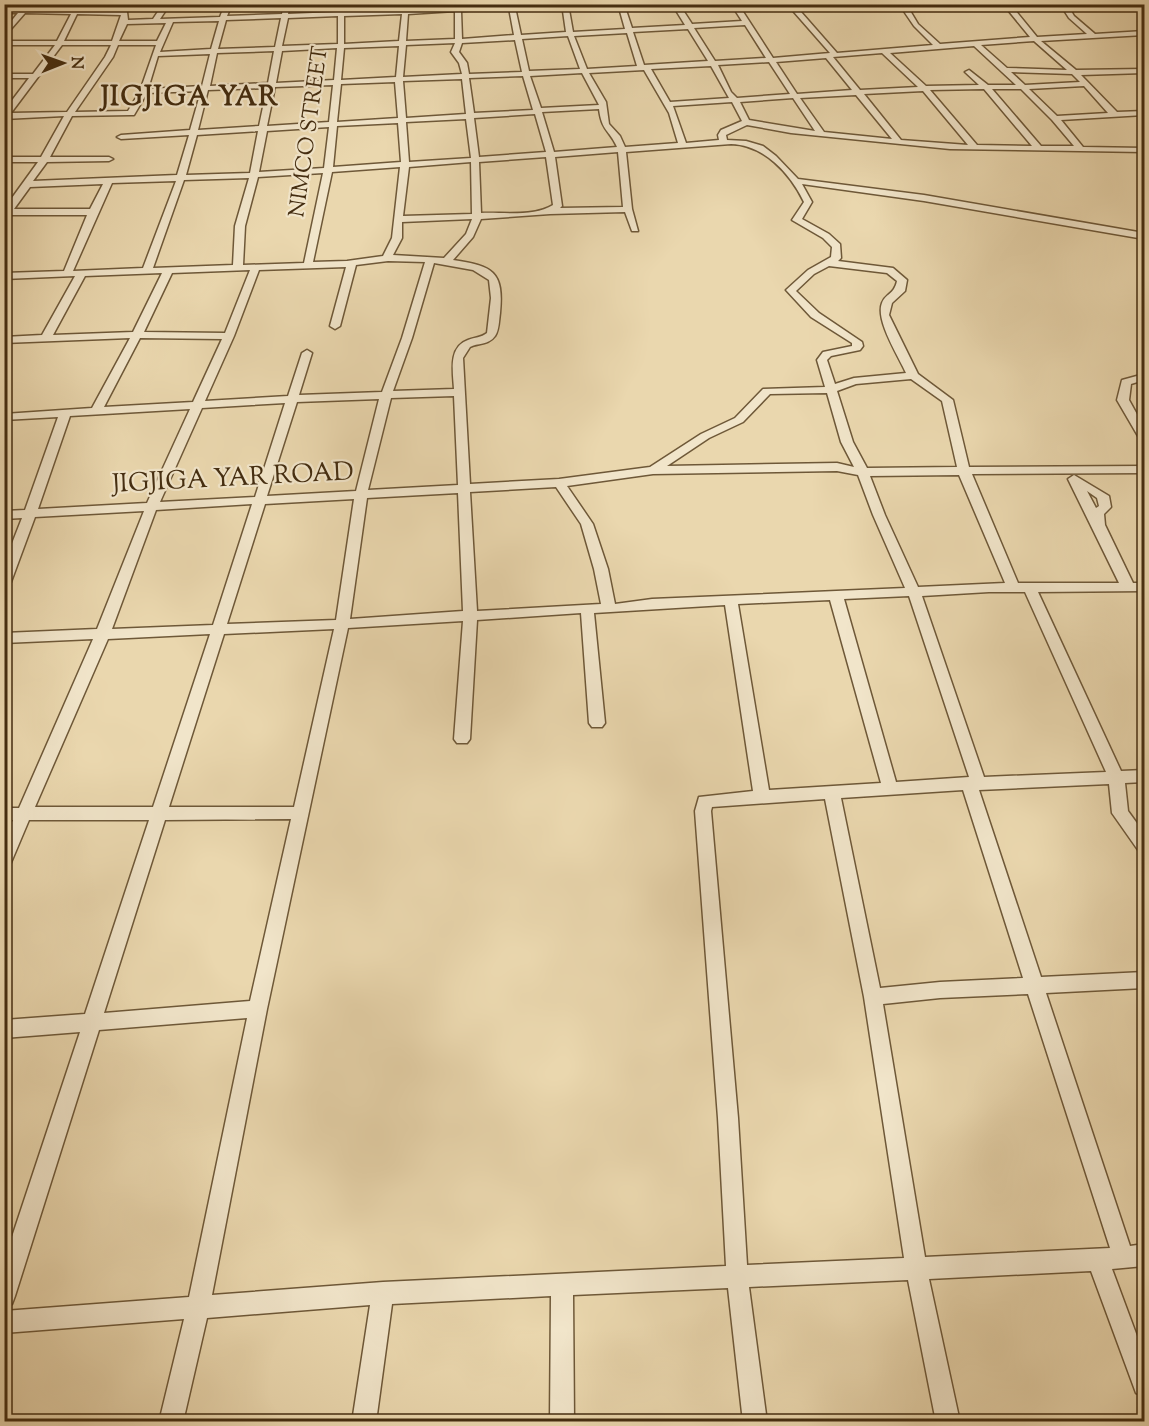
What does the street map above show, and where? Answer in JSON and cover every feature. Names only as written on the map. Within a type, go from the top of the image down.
[{"type":"street","points":[[4,35],[30,4]]},
{"type":"street","points":[[5,116],[59,44],[75,12],[85,4]]},
{"type":"street","points":[[123,12],[128,4]]},
{"type":"street","points":[[155,21],[167,4]]},
{"type":"street","points":[[148,269],[166,227],[181,179],[205,88],[212,51],[228,6],[259,4]]},
{"type":"street","points":[[238,266],[240,226],[254,175],[269,86],[287,4]]},
{"type":"street","name":"NIMCO STREET","points":[[308,264],[328,170],[341,47],[341,4]]},
{"type":"street","points":[[387,258],[397,238],[405,164],[399,80],[402,12],[396,4]]},
{"type":"street","points":[[124,22],[341,15],[536,4]]},
{"type":"street","points":[[565,4],[570,33],[584,71],[603,107],[605,125],[617,138],[622,149],[628,209],[636,230]]},
{"type":"street","points":[[621,4],[644,67],[668,104],[683,145]]},
{"type":"street","points":[[675,4],[713,63],[746,122]]},
{"type":"street","points":[[734,4],[821,135]]},
{"type":"street","points":[[790,4],[899,142]]},
{"type":"street","points":[[902,4],[916,25],[939,47]]},
{"type":"street","points":[[1006,4],[1034,39],[1074,72],[1116,116]]},
{"type":"street","points":[[1062,4],[1071,17],[1095,36]]},
{"type":"street","points":[[511,5],[526,74],[546,134],[559,202],[556,209],[550,211]]},
{"type":"street","points":[[445,262],[472,232],[477,217],[475,159],[463,63],[455,52],[459,41],[454,8]]},
{"type":"street","points":[[4,11],[123,12]]},
{"type":"street","points":[[5,214],[44,160],[69,114],[101,69],[116,43],[124,22],[125,13],[123,12]]},
{"type":"street","points":[[68,272],[108,182],[114,148],[144,91],[159,42],[170,21]]},
{"type":"street","points":[[155,54],[402,44],[747,23]]},
{"type":"street","points":[[144,91],[584,71],[1144,33]]},
{"type":"street","points":[[4,43],[159,42]]},
{"type":"street","points":[[976,44],[1008,70],[1055,118],[1082,150]]},
{"type":"street","points":[[884,51],[925,89],[975,148]]},
{"type":"street","points":[[1008,70],[1144,71]]},
{"type":"street","points":[[1131,71],[1144,82]]},
{"type":"street","points":[[969,72],[984,86],[1038,149]]},
{"type":"street","points":[[4,76],[35,76]]},
{"type":"street","points":[[668,104],[858,92],[1084,84]]},
{"type":"street","points":[[4,160],[44,160],[192,134],[603,107]]},
{"type":"street","points":[[1055,118],[1144,113]]},
{"type":"street","points":[[5,116],[69,114],[114,148]]},
{"type":"street","points":[[723,142],[724,132],[746,122],[821,135],[975,148],[1144,150]]},
{"type":"street","points":[[4,1322],[383,1293],[1098,1260],[1134,1256],[1035,986],[915,592],[879,515],[864,472],[847,442],[830,390],[822,360],[827,354],[856,348],[857,342],[814,315],[795,298],[791,290],[811,272],[836,258],[837,246],[826,236],[797,220],[808,202],[796,181],[762,149],[743,142],[723,142],[254,175],[108,182]]},
{"type":"street","points":[[28,184],[114,148]]},
{"type":"street","points":[[796,181],[924,198],[1144,236]]},
{"type":"street","points":[[398,219],[628,209]]},
{"type":"street","points":[[5,214],[93,212]]},
{"type":"street","points":[[4,276],[352,263],[387,258],[445,262],[477,267],[488,272],[494,280],[492,334],[483,340],[466,343],[458,358],[471,615],[462,739]]},
{"type":"street","points":[[171,1422],[198,1308],[258,1009],[342,624],[361,494],[386,395],[407,338],[430,261]]},
{"type":"street","points":[[335,326],[352,263]]},
{"type":"street","points":[[830,263],[890,270],[902,280],[900,291],[887,302],[884,315],[913,376],[947,400],[964,471],[1013,587]]},
{"type":"street","points":[[4,860],[103,633],[152,505],[196,405],[230,336],[256,266]]},
{"type":"street","points":[[96,411],[159,294],[169,269]]},
{"type":"street","points":[[46,338],[82,272]]},
{"type":"street","points":[[4,340],[136,335],[230,336]]},
{"type":"street","points":[[4,1296],[307,353]]},
{"type":"street","points":[[654,470],[705,436],[739,420],[767,391],[830,390],[854,381],[913,376]]},
{"type":"street","points":[[1144,377],[1126,382],[1123,400],[1144,436]]},
{"type":"street","points":[[4,417],[293,399],[461,392]]},
{"type":"street","points":[[4,582],[20,544],[65,412]]},
{"type":"street","name":"JIGJIGA YAR ROAD","points":[[4,515],[559,483],[654,470],[837,467],[864,472],[964,471],[1072,475],[1144,469]]},
{"type":"street","points":[[1072,475],[1103,496],[1105,507],[1098,513],[1099,525],[1139,589]]},
{"type":"street","points":[[559,483],[588,524],[601,569],[609,609]]},
{"type":"street","points":[[4,638],[342,624],[587,608],[609,609],[652,604],[1013,587],[1139,589]]},
{"type":"street","points":[[1029,587],[1116,777],[1120,813],[1144,845]]},
{"type":"street","points":[[836,596],[890,788]]},
{"type":"street","points":[[731,601],[762,797]]},
{"type":"street","points":[[587,608],[597,723]]},
{"type":"street","points":[[755,1422],[737,1276],[728,1118],[703,811],[705,801],[890,788],[1144,776]]},
{"type":"street","points":[[832,792],[873,997],[916,1267],[948,1422]]},
{"type":"street","points":[[4,814],[302,813]]},
{"type":"street","points":[[873,997],[940,990],[1144,980]]},
{"type":"street","points":[[4,1029],[258,1009]]},
{"type":"street","points":[[1098,1260],[1144,1385]]},
{"type":"street","points":[[562,1285],[562,1422]]},
{"type":"street","points":[[364,1422],[383,1293]]},
{"type":"district","name":"JIGJIGA YAR","points":[[190,98]]}]
